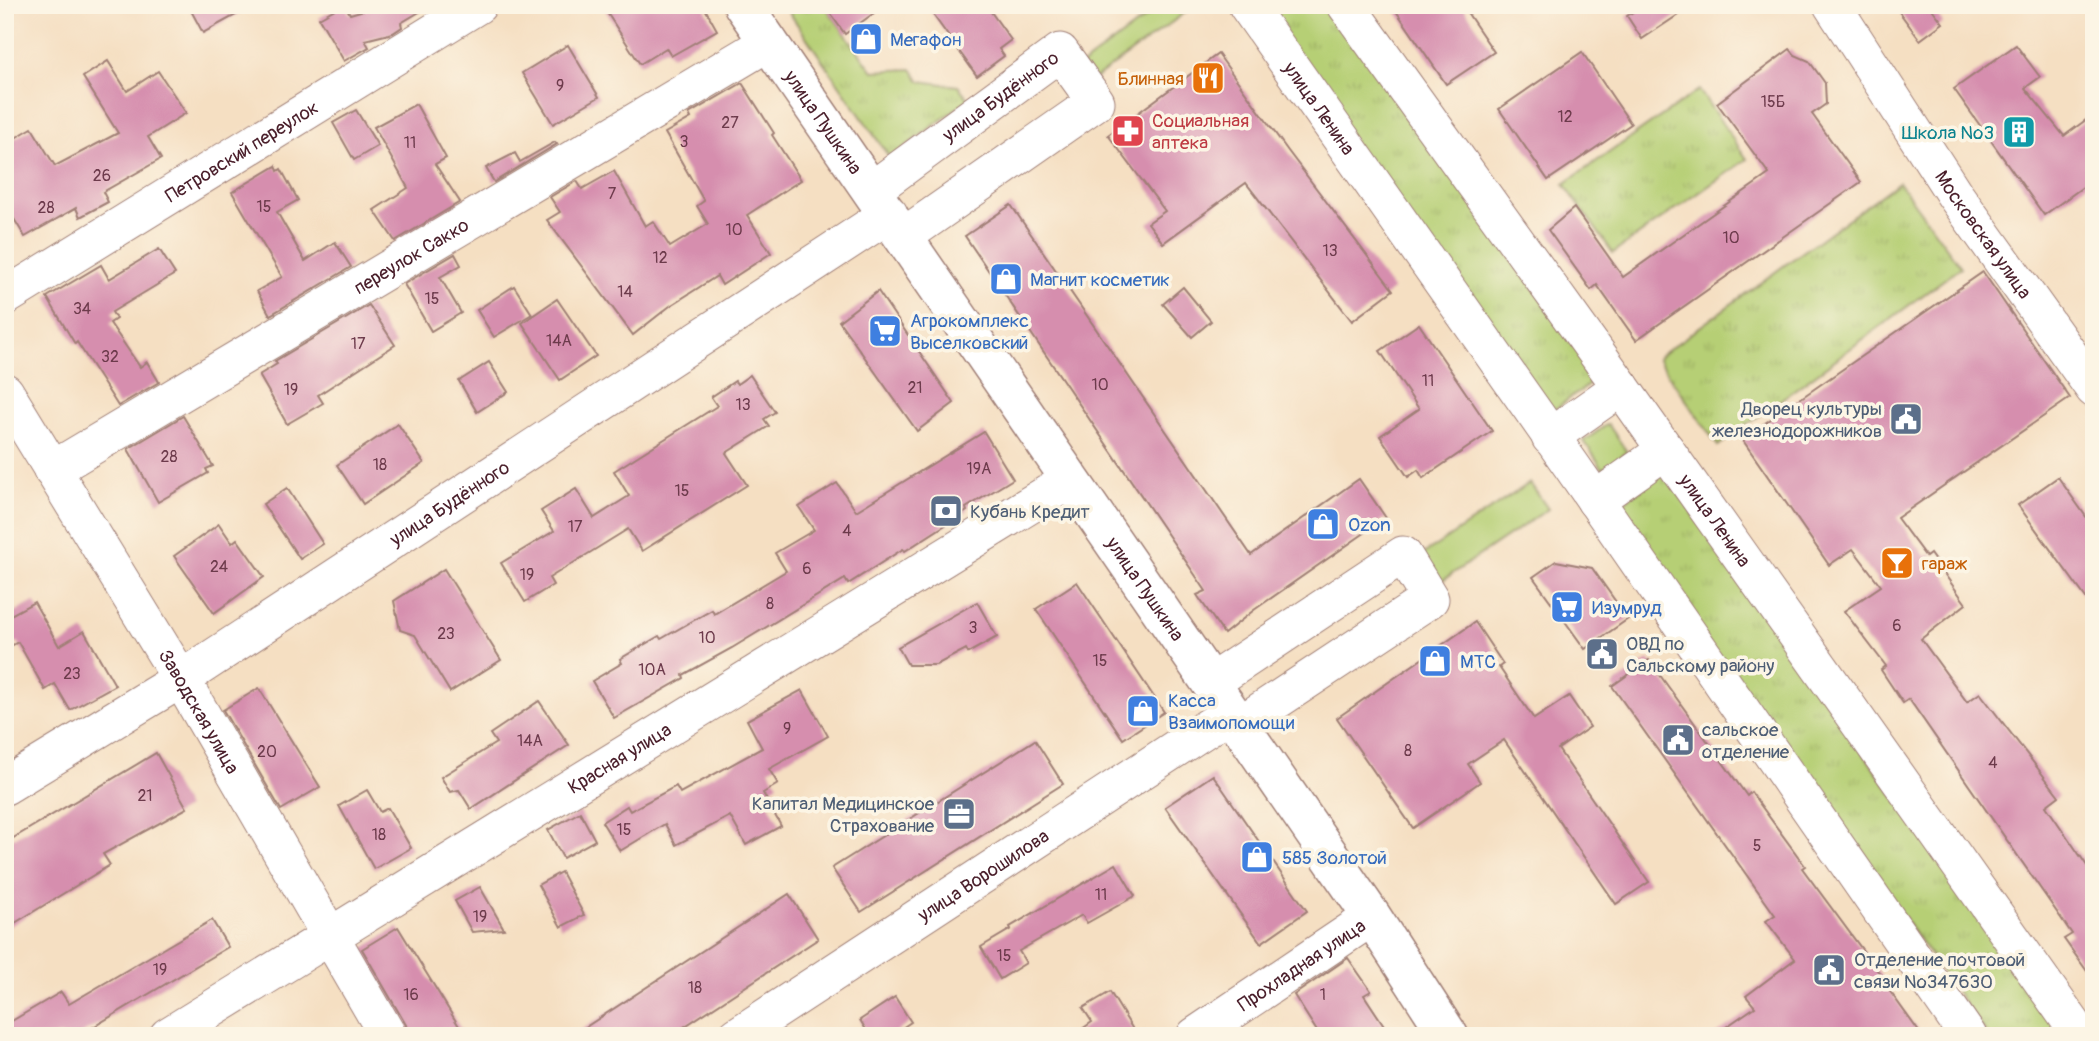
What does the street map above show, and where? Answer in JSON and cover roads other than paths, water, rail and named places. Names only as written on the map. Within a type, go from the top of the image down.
[{"type":"main road","name":"улица Пушкина","points":[[743,5],[1372,917],[1449,1036]]},
{"type":"street","name":"Петровский переулок","points":[[5,297],[478,5]]},
{"type":"street","name":"улица Ленина","points":[[1247,5],[1968,1036]]},
{"type":"street","name":"улица Ленина","points":[[1346,5],[1666,450],[2081,1036]]},
{"type":"street","name":"Московская улица","points":[[1832,5],[1955,195],[2094,389]]},
{"type":"street","name":"переулок Сакко","points":[[52,470],[769,42]]},
{"type":"street","name":"улица Будённого","points":[[5,786],[181,679],[888,214],[1096,102],[1060,52],[888,214]]},
{"type":"street","points":[[1550,437],[1621,387]]},
{"type":"street","name":"Заводская улица","points":[[9,407],[52,470],[181,679],[388,1036]]},
{"type":"street","points":[[1595,500],[1666,450]]},
{"type":"street","name":"Красная улица","points":[[168,1036],[1070,480]]},
{"type":"street","name":"улица Ворошилова","points":[[737,1036],[1226,707],[1430,598],[1403,555],[1226,707]]},
{"type":"street","name":"Прохладная улица","points":[[1195,1036],[1372,917]]},
{"type":"place","name":"Мегафон","points":[[866,39]]},
{"type":"place","name":"Блинная","points":[[1208,78]]},
{"type":"place","name":"Социальная аптека","points":[[1128,131]]},
{"type":"place","name":"Школа №3","points":[[2019,132]]},
{"type":"place","name":"Магнит косметик","points":[[1006,279]]},
{"type":"place","name":"Агрокомплекс Выселковский","points":[[885,331]]},
{"type":"place","name":"Дворец культуры железнодорожников","points":[[1906,419]]},
{"type":"place","name":"Кубань Кредит","points":[[946,511]]},
{"type":"place","name":"Ozon","points":[[1323,524]]},
{"type":"place","name":"гараж","points":[[1897,563]]},
{"type":"place","name":"Изумруд","points":[[1567,607]]},
{"type":"place","name":"ОВД по Сальскому району","points":[[1602,654]]},
{"type":"place","name":"МТС","points":[[1435,661]]},
{"type":"place","name":"Касса Взаимопомощи","points":[[1143,711]]},
{"type":"place","name":"сальское отделение","points":[[1678,740]]},
{"type":"place","name":"Капитал Медицинское Страхование","points":[[959,814]]},
{"type":"place","name":"585 Золотой","points":[[1257,857]]},
{"type":"place","name":"Отделение почтовой связи №347630","points":[[1829,970]]}]
